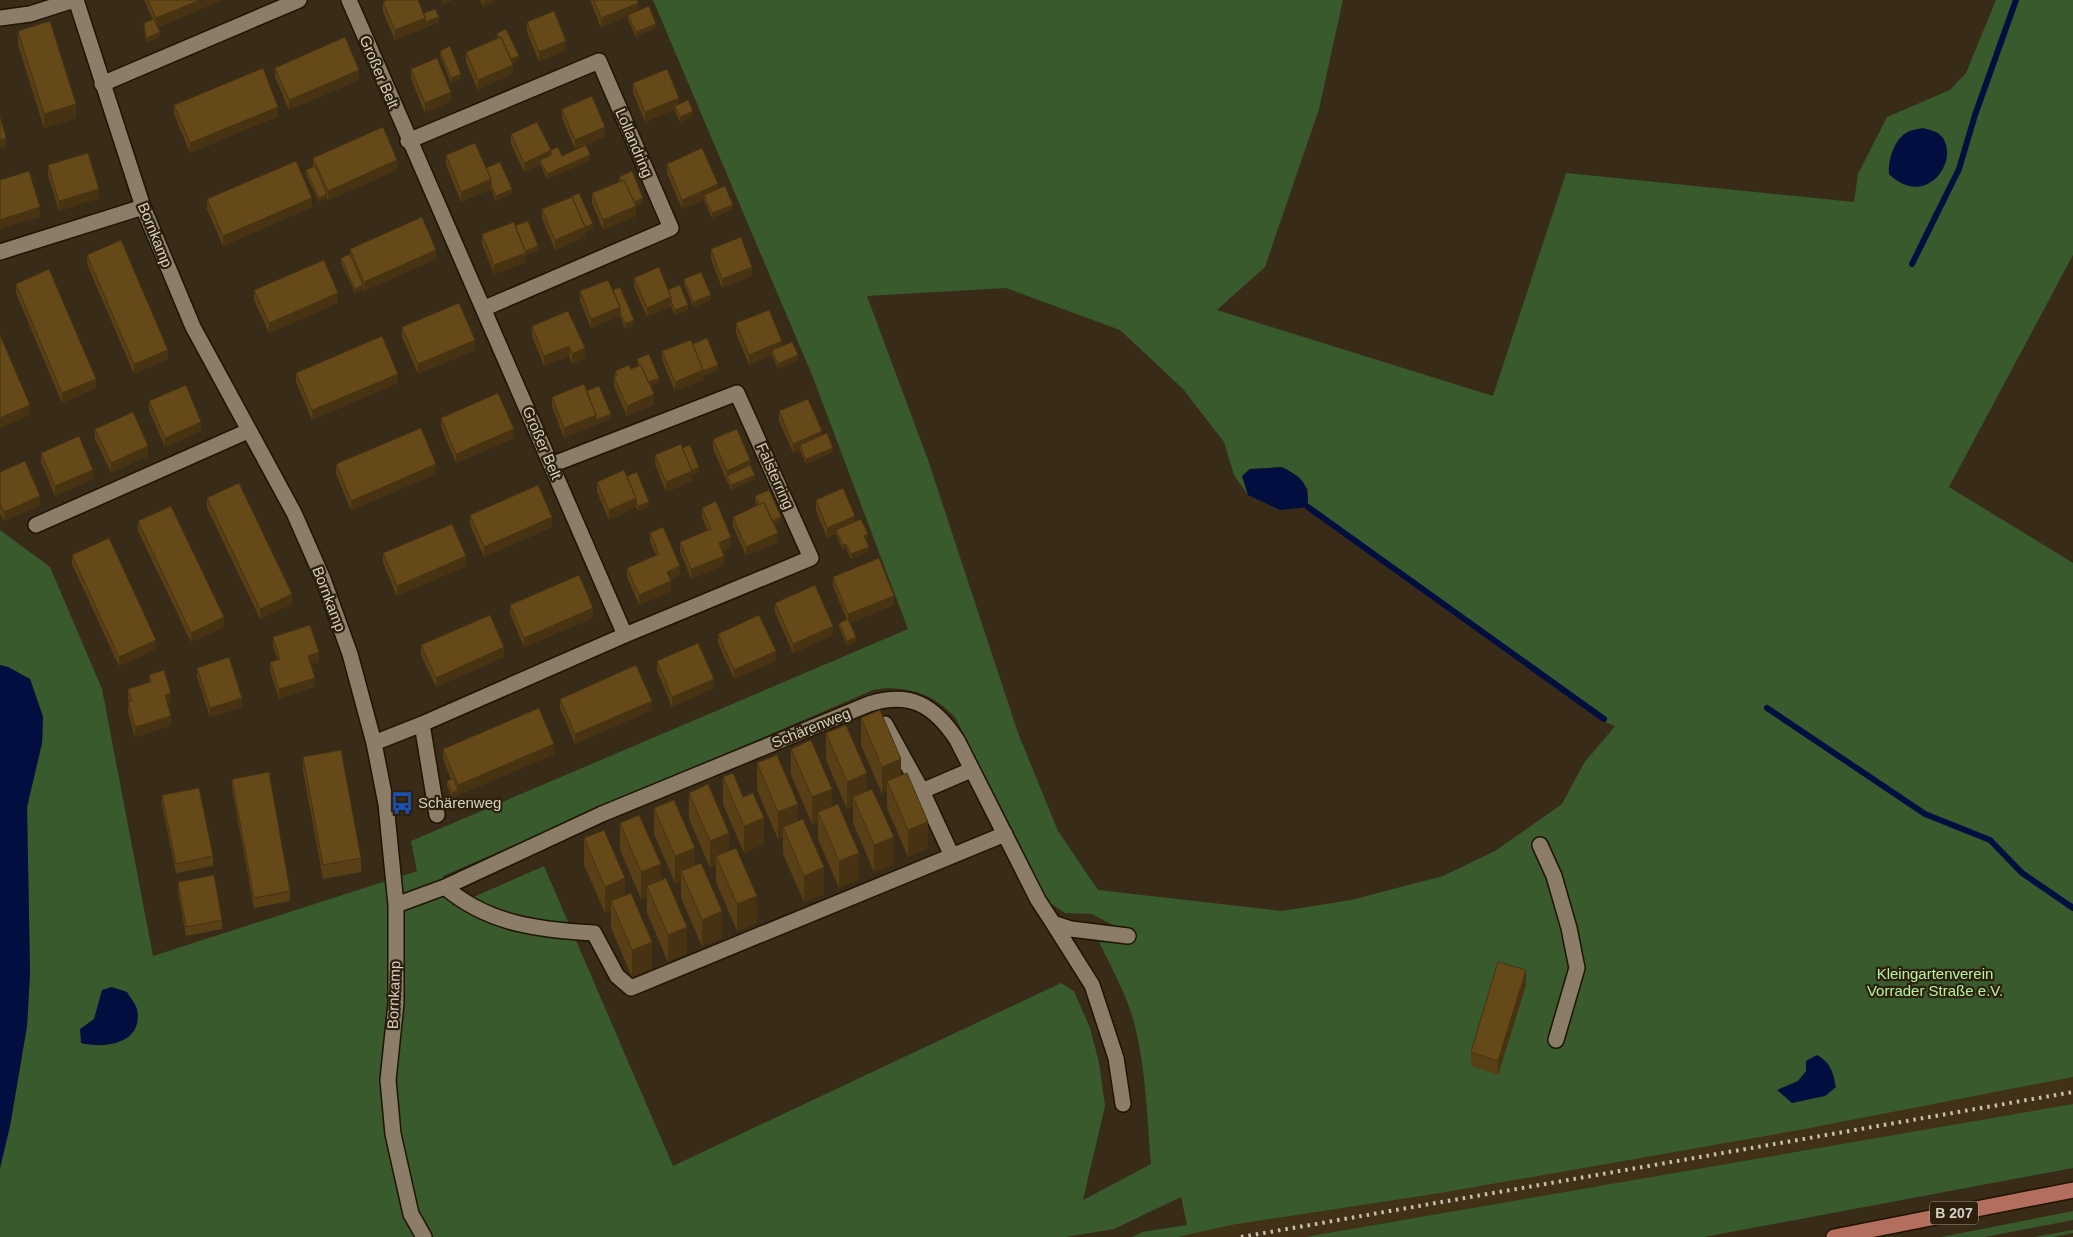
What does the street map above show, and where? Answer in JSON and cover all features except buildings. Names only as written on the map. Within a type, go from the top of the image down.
[{"type":"main road","name":"B 207","points":[[1834,1237],[2073,1190]]},
{"type":"street","points":[[0,18],[30,14],[75,0]]},
{"type":"street","name":"Bornkamp","points":[[75,0],[142,207],[193,327],[294,514],[323,579],[350,654],[374,743],[386,804],[396,905],[396,1003],[389,1089],[393,1134],[410,1214],[424,1237]]},
{"type":"street","points":[[102,84],[298,0]]},
{"type":"street","name":"Großer Belt","points":[[349,0],[408,141],[484,308],[625,635]]},
{"type":"street","name":"Lollandring","points":[[408,141],[599,61],[671,228],[484,308]]},
{"type":"street","points":[[0,252],[142,207]]},
{"type":"street","name":"Falsterring","points":[[551,465],[737,393],[812,558],[625,635]]},
{"type":"street","points":[[36,525],[248,431]]},
{"type":"street","points":[[374,743],[422,724],[625,635]]},
{"type":"street","name":"Schärenweg","points":[[396,905],[445,887],[602,814],[874,703],[886,699],[900,699],[925,705],[945,722],[957,740],[1038,900],[1092,985],[1116,1058],[1123,1104]]},
{"type":"street","points":[[874,703],[922,791],[952,856]]},
{"type":"street","points":[[422,724],[438,816]]},
{"type":"street","points":[[922,791],[971,770]]},
{"type":"street","points":[[445,887],[479,912],[521,925],[556,931],[594,933],[617,976],[631,988],[1005,834]]},
{"type":"street","points":[[1540,845],[1554,876],[1569,928],[1577,968],[1556,1040]]},
{"type":"street","points":[[1053,923],[1071,929],[1128,936]]},
{"type":"shaded area","points":[[1923,128],[1936,132],[1943,138],[1947,148],[1942,170],[1936,178],[1926,185],[1915,187],[1902,184],[1889,174],[1895,145],[1906,133]]},
{"type":"shaded area","points":[[1282,467],[1295,474],[1303,482],[1307,492],[1308,507],[1280,510],[1248,495],[1242,476],[1250,469]]},
{"type":"shaded area","points":[[0,665],[8,667],[30,679],[43,717],[42,743],[27,807],[30,973],[27,1026],[10,1126],[0,1168]]},
{"type":"shaded area","points":[[112,987],[127,992],[135,1005],[138,1021],[135,1030],[129,1037],[111,1044],[91,1045],[81,1043],[80,1029],[94,1019],[102,990]]},
{"type":"shaded area","points":[[1817,1055],[1831,1068],[1836,1087],[1825,1096],[1792,1103],[1777,1090],[1798,1081],[1806,1071],[1806,1061]]},
{"type":"shaded area","points":[[2073,1077],[2073,1104],[1305,1237],[1178,1237],[1231,1225],[1441,1193],[1805,1129]]},
{"type":"green space","name":"Kleingartenverein Vorrader Straße e.V.","points":[[653,0],[1343,0],[1319,109],[1265,267],[1217,310],[1493,396],[1566,173],[1854,202],[1858,174],[1887,117],[1950,90],[1966,73],[1996,0],[2073,0],[2073,255],[1949,487],[2073,563],[2073,1077],[1805,1129],[1441,1193],[1231,1225],[1178,1237],[1132,1237],[1142,1232],[1187,1225],[1181,1197],[1114,1229],[1066,1237],[0,1237],[0,1168],[10,1126],[27,1026],[30,973],[27,807],[42,743],[43,717],[30,679],[8,667],[0,665],[0,530],[50,567],[102,689],[153,956],[417,871],[411,841],[908,629],[812,375]],"holes":[[[1006,288],[1120,330],[1183,389],[1224,442],[1234,475],[1248,495],[1242,476],[1250,469],[1260,469],[1308,488],[1308,507],[1603,721],[1615,726],[1584,763],[1562,804],[1495,851],[1443,876],[1351,900],[1282,911],[1098,890],[1058,831],[1018,733],[928,460],[867,296]],[[887,688],[907,690],[924,695],[940,704],[955,717],[1047,901],[1065,913],[1092,914],[1120,929],[1124,943],[1099,942],[1124,994],[1132,1015],[1139,1043],[1144,1077],[1151,1164],[1083,1200],[1105,1106],[1099,1062],[1090,1028],[1074,991],[1061,983],[673,1166],[544,866],[453,906],[443,876],[873,690]]]},
{"type":"green space","points":[[2073,1104],[2073,1168],[1704,1237],[1305,1237]]},
{"type":"green space","points":[[2073,1211],[2073,1220],[1985,1237],[1941,1237]]},
{"type":"green space","points":[[2073,1230],[2073,1233],[2054,1237],[2034,1237]]},
{"type":"waterway","points":[[1912,264],[1959,169],[1975,115],[2016,0]]},
{"type":"waterway","points":[[1308,507],[1604,719]]},
{"type":"waterway","points":[[1767,708],[1925,814],[1990,840],[2022,873],[2073,908]]},
{"type":"railway","points":[[1241,1237],[2073,1092]]},
{"type":"place","name":"Schärenweg","points":[[402,803]]}]
